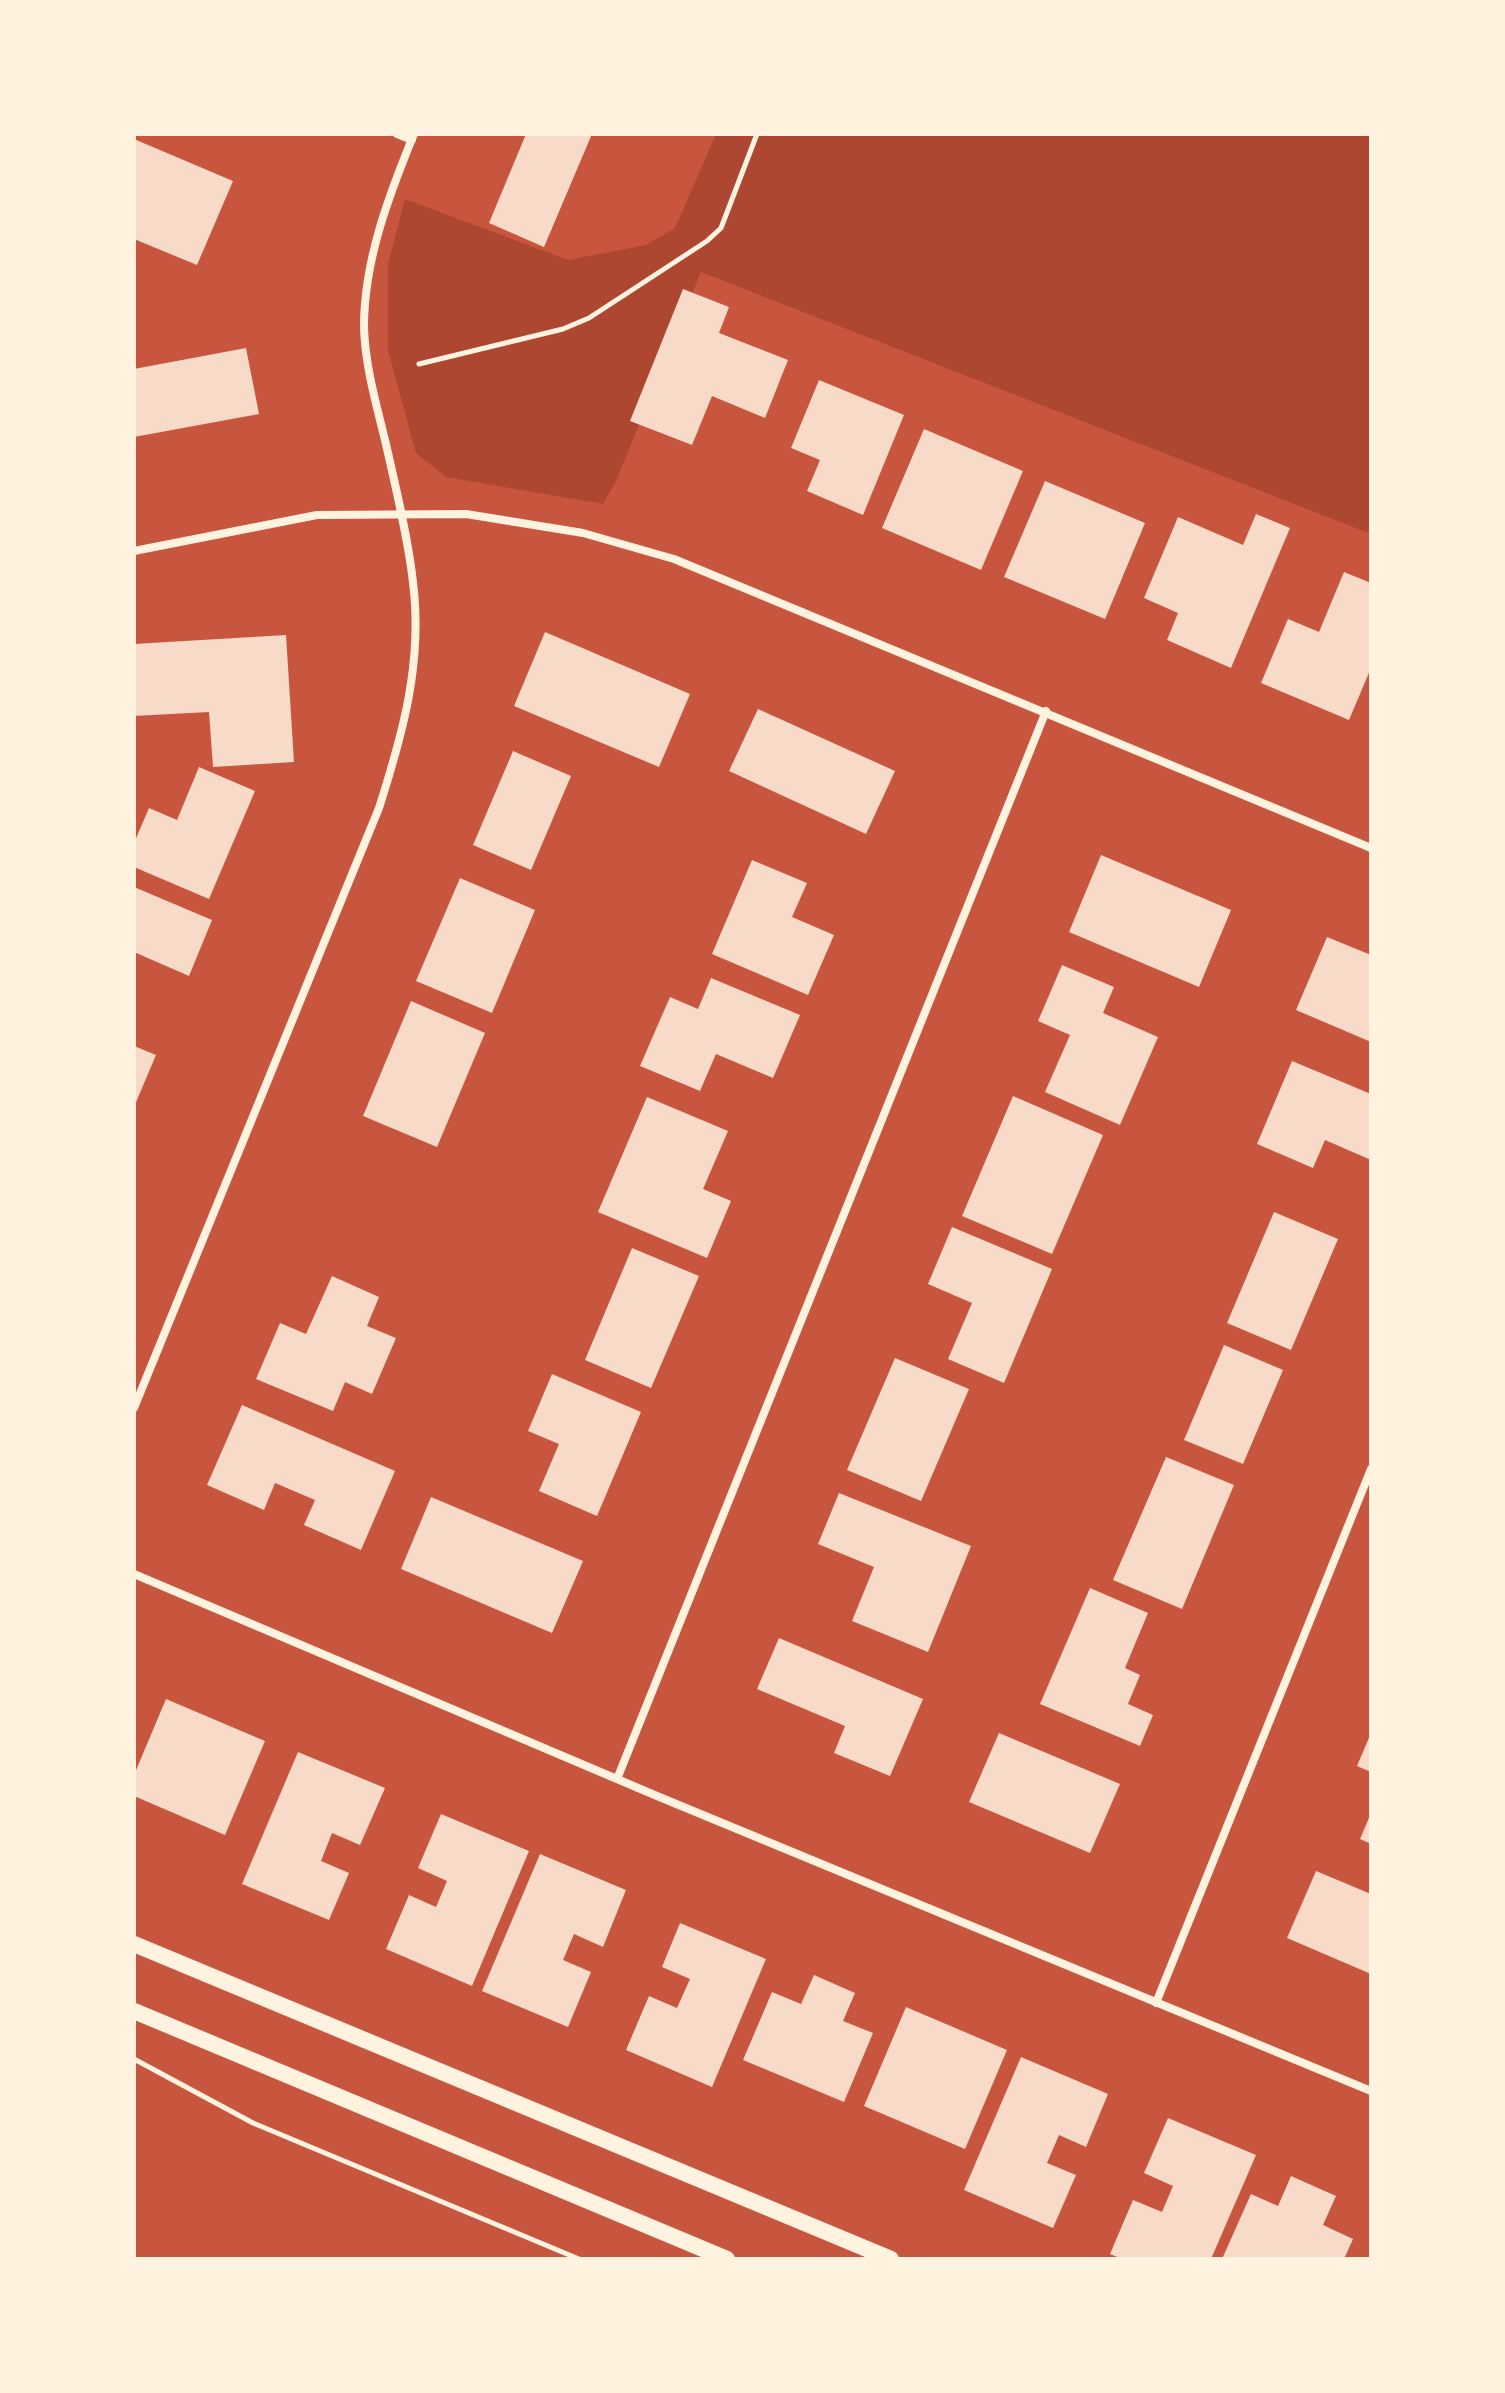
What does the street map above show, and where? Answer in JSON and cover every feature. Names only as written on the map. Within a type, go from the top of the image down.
[{"type":"main road","points":[[134,1944],[891,2259]]},
{"type":"main road","points":[[134,2011],[727,2259]]},
{"type":"street","points":[[134,1408],[379,808],[404,731],[414,667],[414,583],[372,393],[364,328],[368,280],[384,211],[413,137],[397,134]]},
{"type":"street","points":[[134,551],[317,515],[466,514],[583,533],[674,559],[1371,848]]},
{"type":"street","points":[[617,1779],[1046,711]]},
{"type":"street","points":[[1156,2003],[1371,1469]]},
{"type":"street","points":[[134,1574],[617,1779],[1371,2091]]},
{"type":"path","points":[[419,364],[563,329],[589,318],[707,241],[721,228],[757,134]]},
{"type":"path","points":[[134,2059],[253,2123],[579,2259]]},
{"type":"shaded area","points":[[716,134],[1371,134],[1371,534],[701,272],[616,481],[603,504],[446,477],[416,453],[388,351],[388,264],[405,199],[568,260],[646,245],[675,228]]},
{"type":"building","points":[[526,134],[592,134],[544,247],[489,223]]},
{"type":"building","points":[[134,139],[233,181],[197,265],[134,239]]},
{"type":"building","points":[[683,289],[729,307],[719,333],[788,360],[765,418],[712,396],[692,445],[630,421]]},
{"type":"building","points":[[246,348],[259,414],[134,437],[134,369]]},
{"type":"building","points":[[819,380],[904,415],[863,515],[807,491],[820,460],[791,448]]},
{"type":"building","points":[[924,429],[1023,471],[981,570],[882,528]]},
{"type":"building","points":[[1045,481],[1145,523],[1105,619],[1004,577]]},
{"type":"building","points":[[1256,514],[1290,528],[1231,668],[1167,640],[1178,613],[1144,598],[1178,517],[1243,545]]},
{"type":"building","points":[[1344,572],[1371,583],[1371,668],[1349,720],[1261,683],[1288,619],[1319,632]]},
{"type":"building","points":[[545,632],[690,694],[659,767],[514,706]]},
{"type":"building","points":[[286,635],[294,762],[213,767],[209,712],[134,716],[134,644]]},
{"type":"building","points":[[758,709],[895,771],[866,834],[729,771]]},
{"type":"building","points":[[513,751],[571,776],[531,870],[473,845]]},
{"type":"building","points":[[199,767],[255,791],[209,899],[134,867],[134,843],[149,808],[177,820]]},
{"type":"building","points":[[1101,855],[1231,910],[1199,987],[1069,932]]},
{"type":"building","points":[[752,860],[807,883],[792,917],[834,935],[808,995],[712,954]]},
{"type":"building","points":[[460,878],[535,910],[492,1013],[416,981]]},
{"type":"building","points":[[134,887],[212,920],[189,976],[134,952]]},
{"type":"building","points":[[1327,937],[1371,955],[1371,1042],[1296,1010]]},
{"type":"building","points":[[1062,965],[1114,987],[1103,1013],[1158,1037],[1120,1125],[1045,1092],[1070,1035],[1038,1021]]},
{"type":"building","points":[[711,978],[800,1015],[773,1078],[716,1054],[700,1091],[640,1066],[670,997],[698,1009]]},
{"type":"building","points":[[411,1001],[485,1033],[437,1147],[363,1116]]},
{"type":"building","points":[[134,1046],[156,1055],[134,1107]]},
{"type":"building","points":[[1292,1061],[1371,1094],[1371,1160],[1325,1140],[1313,1168],[1257,1144]]},
{"type":"building","points":[[1013,1096],[1103,1135],[1052,1254],[962,1216]]},
{"type":"building","points":[[647,1097],[728,1131],[703,1189],[731,1201],[707,1258],[598,1212]]},
{"type":"building","points":[[1274,1212],[1338,1239],[1291,1350],[1227,1323]]},
{"type":"building","points":[[952,1227],[1052,1269],[1004,1383],[948,1359],[972,1303],[928,1284]]},
{"type":"building","points":[[632,1248],[699,1276],[651,1388],[585,1360]]},
{"type":"building","points":[[332,1276],[379,1297],[367,1326],[396,1338],[372,1394],[345,1382],[333,1411],[256,1379],[280,1323],[306,1334]]},
{"type":"building","points":[[1224,1345],[1283,1370],[1243,1464],[1184,1440]]},
{"type":"building","points":[[895,1358],[969,1389],[921,1501],[847,1470]]},
{"type":"building","points":[[552,1374],[641,1412],[597,1516],[539,1491],[559,1444],[528,1431]]},
{"type":"building","points":[[242,1405],[395,1471],[361,1550],[304,1525],[315,1500],[275,1483],[264,1510],[207,1485]]},
{"type":"building","points":[[1166,1457],[1234,1485],[1182,1609],[1113,1580]]},
{"type":"building","points":[[839,1493],[971,1546],[928,1652],[852,1621],[874,1567],[818,1544]]},
{"type":"building","points":[[431,1497],[583,1561],[552,1633],[401,1569]]},
{"type":"building","points":[[1090,1588],[1148,1613],[1125,1668],[1140,1675],[1128,1704],[1153,1715],[1140,1746],[1040,1704]]},
{"type":"building","points":[[779,1638],[923,1699],[890,1776],[834,1753],[845,1726],[757,1689]]},
{"type":"building","points":[[166,1699],[265,1741],[225,1835],[134,1796],[134,1775]]},
{"type":"building","points":[[999,1733],[1120,1784],[1090,1853],[969,1802]]},
{"type":"building","points":[[1371,1733],[1371,1772],[1357,1766]]},
{"type":"building","points":[[298,1752],[385,1788],[360,1845],[332,1833],[321,1861],[349,1873],[329,1920],[242,1884]]},
{"type":"building","points":[[1371,1813],[1371,1844],[1360,1839]]},
{"type":"building","points":[[441,1814],[529,1851],[472,1986],[386,1949],[409,1895],[436,1907],[447,1881],[418,1868]]},
{"type":"building","points":[[540,1854],[626,1890],[603,1947],[574,1934],[563,1960],[591,1972],[568,2027],[482,1991]]},
{"type":"building","points":[[1316,1871],[1371,1894],[1371,1974],[1287,1938]]},
{"type":"building","points":[[680,1923],[766,1959],[712,2087],[626,2050],[649,1996],[677,2008],[690,1979],[662,1967]]},
{"type":"building","points":[[814,1975],[855,1993],[843,2021],[873,2033],[844,2102],[743,2060],[772,1992],[801,2004]]},
{"type":"building","points":[[906,2007],[1007,2050],[965,2149],[864,2106]]},
{"type":"building","points":[[1021,2057],[1108,2094],[1086,2147],[1059,2135],[1047,2163],[1076,2175],[1053,2228],[964,2190]]},
{"type":"building","points":[[1168,2118],[1256,2155],[1211,2259],[1122,2259],[1110,2254],[1133,2200],[1162,2212],[1173,2186],[1144,2173]]},
{"type":"building","points":[[1291,2176],[1336,2196],[1323,2225],[1353,2239],[1344,2259],[1222,2259],[1251,2194],[1278,2206]]}]
